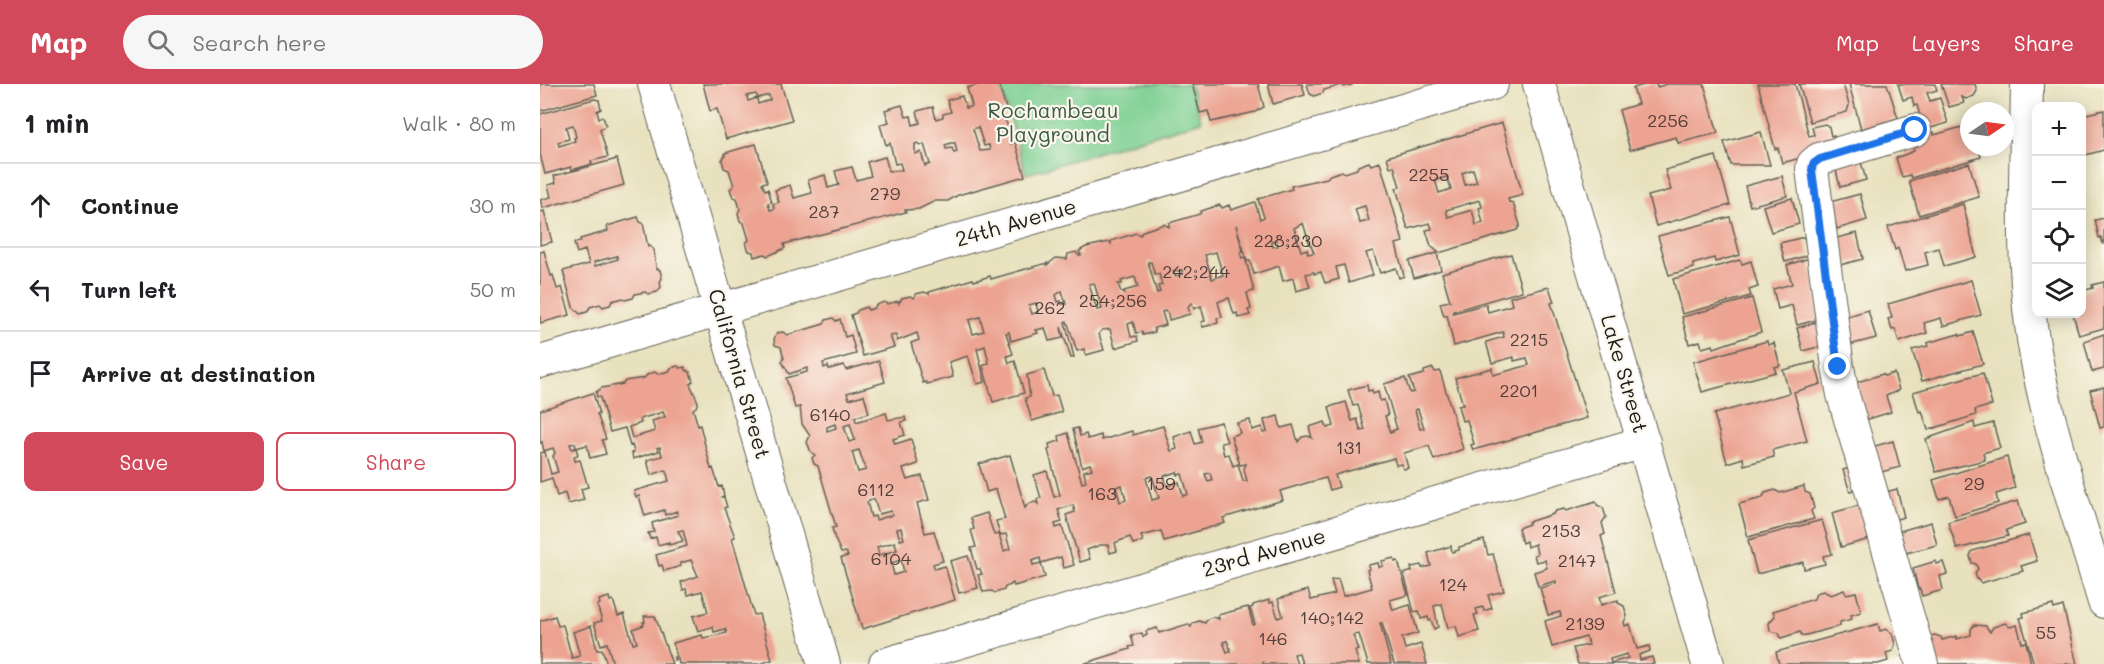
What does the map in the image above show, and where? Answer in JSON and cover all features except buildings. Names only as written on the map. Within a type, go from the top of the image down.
[{"type":"street","name":"California Street","points":[[654,84],[824,664]]},
{"type":"street","name":"24th Avenue","points":[[540,362],[1492,84]]},
{"type":"street","name":"Lake Street","points":[[1539,84],[1708,664]]},
{"type":"street","points":[[2027,84],[2026,262],[2033,336],[2049,413],[2104,602]]},
{"type":"street","points":[[1915,130],[1820,159],[1813,164],[1812,170],[1838,367],[1844,395],[1922,664]]},
{"type":"street","name":"23rd Avenue","points":[[885,664],[1644,442]]},
{"type":"green space","name":"Rochambeau Playground","points":[[1000,84],[1190,84],[1201,121],[1026,174]]},
{"type":"route","points":[[1838,367],[1813,164],[1820,159],[1915,130]]}]
